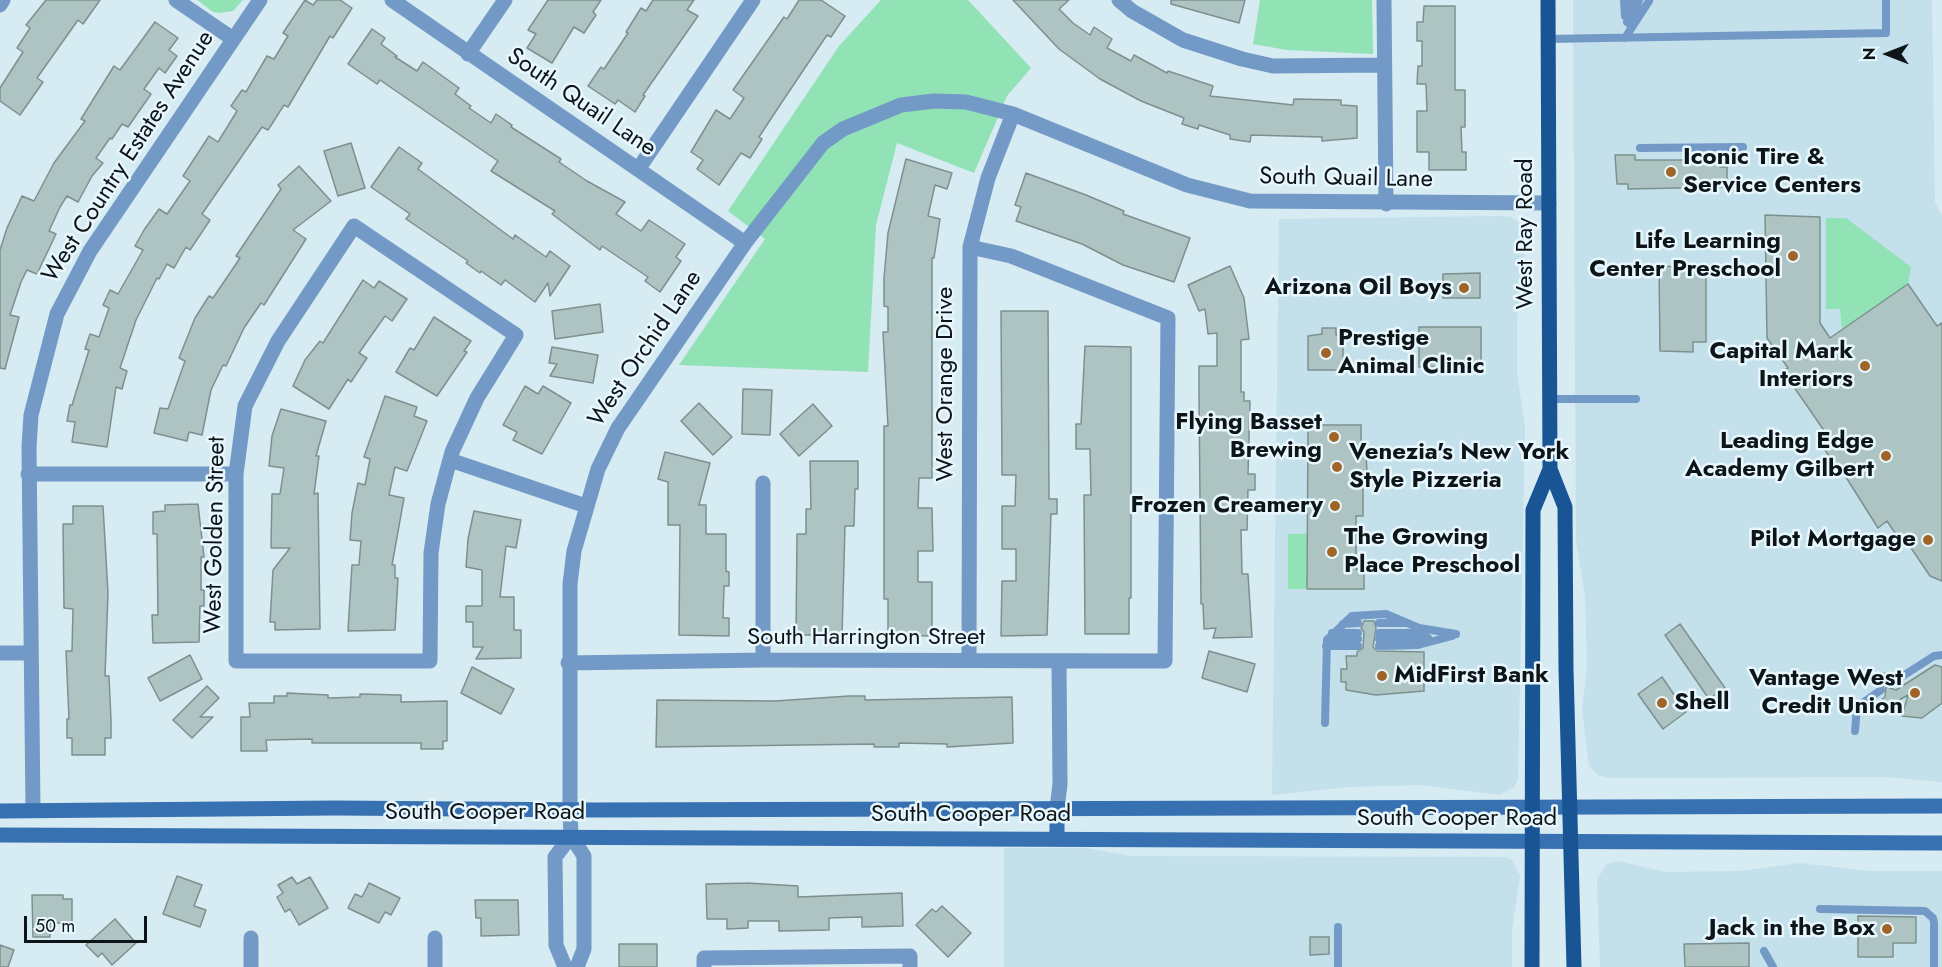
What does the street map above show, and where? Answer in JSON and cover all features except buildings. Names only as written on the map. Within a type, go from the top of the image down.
[{"type":"main road","name":"West Ray Road","points":[[1548,0],[1550,469],[1565,507],[1574,967]]},
{"type":"main road","name":"West Ray Road","points":[[1532,967],[1533,510],[1550,469]]},
{"type":"main road","name":"South Cooper Road","points":[[0,811],[335,807],[570,810],[1531,809],[1942,806]]},
{"type":"main road","points":[[1057,809],[1057,839]]},
{"type":"main road","points":[[33,810],[33,835]]},
{"type":"main road","name":"South Cooper Road","points":[[0,835],[1942,843]]},
{"type":"street","points":[[0,5],[3,0]]},
{"type":"street","points":[[176,0],[233,39]]},
{"type":"street","name":"West Country Estates Avenue","points":[[33,810],[28,474],[31,415],[57,314],[90,251],[260,0]]},
{"type":"street","name":"South Quail Lane","points":[[392,0],[745,243]]},
{"type":"street","points":[[468,54],[505,0]]},
{"type":"street","points":[[639,168],[753,0]]},
{"type":"street","points":[[1119,0],[1132,11],[1183,40],[1242,59],[1274,66],[1384,65]]},
{"type":"street","points":[[1384,0],[1386,204]]},
{"type":"street","name":"West Orchid Lane","points":[[571,836],[568,663],[570,584],[574,551],[586,506],[598,469],[618,428],[745,243],[823,143],[864,118],[901,105],[934,101],[966,102],[1013,114]]},
{"type":"street","name":"South Quail Lane","points":[[1013,114],[1187,185],[1250,201],[1386,204],[1549,203]]},
{"type":"street","name":"West Orange Drive","points":[[969,660],[970,247],[988,178],[1013,114]]},
{"type":"street","name":"West Golden Street","points":[[354,226],[516,335],[477,398],[450,460],[438,504],[431,553],[430,661],[236,661],[236,474],[244,406],[278,341],[354,226]]},
{"type":"street","name":"South Harrington Street","points":[[568,663],[763,660],[1165,661],[1168,318],[1011,256],[970,247]]},
{"type":"street","points":[[450,460],[586,506]]},
{"type":"street","points":[[28,474],[236,474]]},
{"type":"street","points":[[763,483],[763,660]]},
{"type":"street","points":[[0,653],[31,653]]},
{"type":"street","points":[[1057,809],[1060,784],[1059,661]]},
{"type":"street","points":[[566,967],[556,945],[555,857],[571,836],[584,856],[584,949],[577,967]]},
{"type":"street","points":[[250,938],[251,967]]},
{"type":"street","points":[[435,938],[435,967]]},
{"type":"street","points":[[704,962],[910,962]]},
{"type":"lane","points":[[1624,0],[1625,38]]},
{"type":"lane","points":[[1625,38],[1631,0]]},
{"type":"lane","points":[[1625,38],[1639,0]]},
{"type":"lane","points":[[1548,39],[1886,33],[1886,0]]},
{"type":"lane","points":[[1625,38],[1649,1]]},
{"type":"lane","points":[[1640,148],[1743,147]]},
{"type":"lane","points":[[1549,399],[1636,399]]},
{"type":"lane","points":[[1325,723],[1328,640],[1352,616],[1386,614],[1419,628],[1456,634]]},
{"type":"lane","points":[[1343,624],[1358,635]]},
{"type":"lane","points":[[1379,635],[1410,624]]},
{"type":"lane","points":[[1379,635],[1418,645],[1456,634]]},
{"type":"lane","points":[[1379,635],[1456,634]]},
{"type":"lane","points":[[1328,640],[1358,635]]},
{"type":"lane","points":[[1328,640],[1358,635]]},
{"type":"lane","points":[[1892,683],[1934,656],[1942,655]]},
{"type":"lane","points":[[1855,731],[1857,707],[1881,690]]},
{"type":"lane","points":[[1820,909],[1924,911],[1933,918],[1934,967]]},
{"type":"lane","points":[[1338,927],[1338,967]]},
{"type":"lane","points":[[1764,951],[1773,967]]},
{"type":"shaded area","points":[[1573,0],[1932,0],[1935,202],[1942,216],[1942,782],[1886,777],[1608,778],[1598,775],[1589,766],[1582,709],[1587,666],[1585,596],[1576,541]]},
{"type":"shaded area","points":[[1511,217],[1518,222],[1525,237],[1517,321],[1517,373],[1525,428],[1518,780],[1514,787],[1500,795],[1420,785],[1349,787],[1272,795],[1279,219]]},
{"type":"shaded area","points":[[1004,848],[1086,848],[1131,856],[1505,857],[1512,860],[1520,876],[1512,930],[1512,967],[1004,967]]},
{"type":"shaded area","points":[[1618,861],[1665,872],[1740,871],[1799,863],[1869,871],[1942,871],[1942,967],[1600,967],[1597,880],[1606,864]]},
{"type":"green space","points":[[197,0],[243,0],[233,11],[219,13],[213,12]]},
{"type":"green space","points":[[881,0],[968,0],[1031,68],[1007,96],[974,173],[897,143],[876,225],[868,372],[679,365],[765,239],[728,211],[839,46]]},
{"type":"green space","points":[[1260,0],[1372,0],[1373,54],[1287,50],[1253,44]]},
{"type":"green space","points":[[1826,218],[1846,218],[1911,267],[1908,284],[1842,330],[1840,309],[1826,309]]},
{"type":"green space","points":[[1288,534],[1307,534],[1307,589],[1288,589]]},
{"type":"place","name":"Iconic Tire & Service Centers","points":[[1671,172]]},
{"type":"place","name":"Life Learning Center Preschool","points":[[1793,256]]},
{"type":"place","name":"Arizona Oil Boys","points":[[1464,288]]},
{"type":"place","name":"Prestige Animal Clinic","points":[[1326,353]]},
{"type":"place","name":"Capital Mark Interiors","points":[[1865,366]]},
{"type":"place","name":"Flying Basset Brewing","points":[[1334,437]]},
{"type":"place","name":"Leading Edge Academy Gilbert","points":[[1886,456]]},
{"type":"place","name":"Venezia's New York Style Pizzeria","points":[[1337,467]]},
{"type":"place","name":"Frozen Creamery","points":[[1335,506]]},
{"type":"place","name":"Pilot Mortgage","points":[[1928,540]]},
{"type":"place","name":"The Growing Place Preschool","points":[[1332,552]]},
{"type":"place","name":"MidFirst Bank","points":[[1382,676]]},
{"type":"place","name":"Vantage West Credit Union","points":[[1915,693]]},
{"type":"place","name":"Shell","points":[[1662,703]]},
{"type":"place","name":"Jack in the Box","points":[[1887,929]]}]
